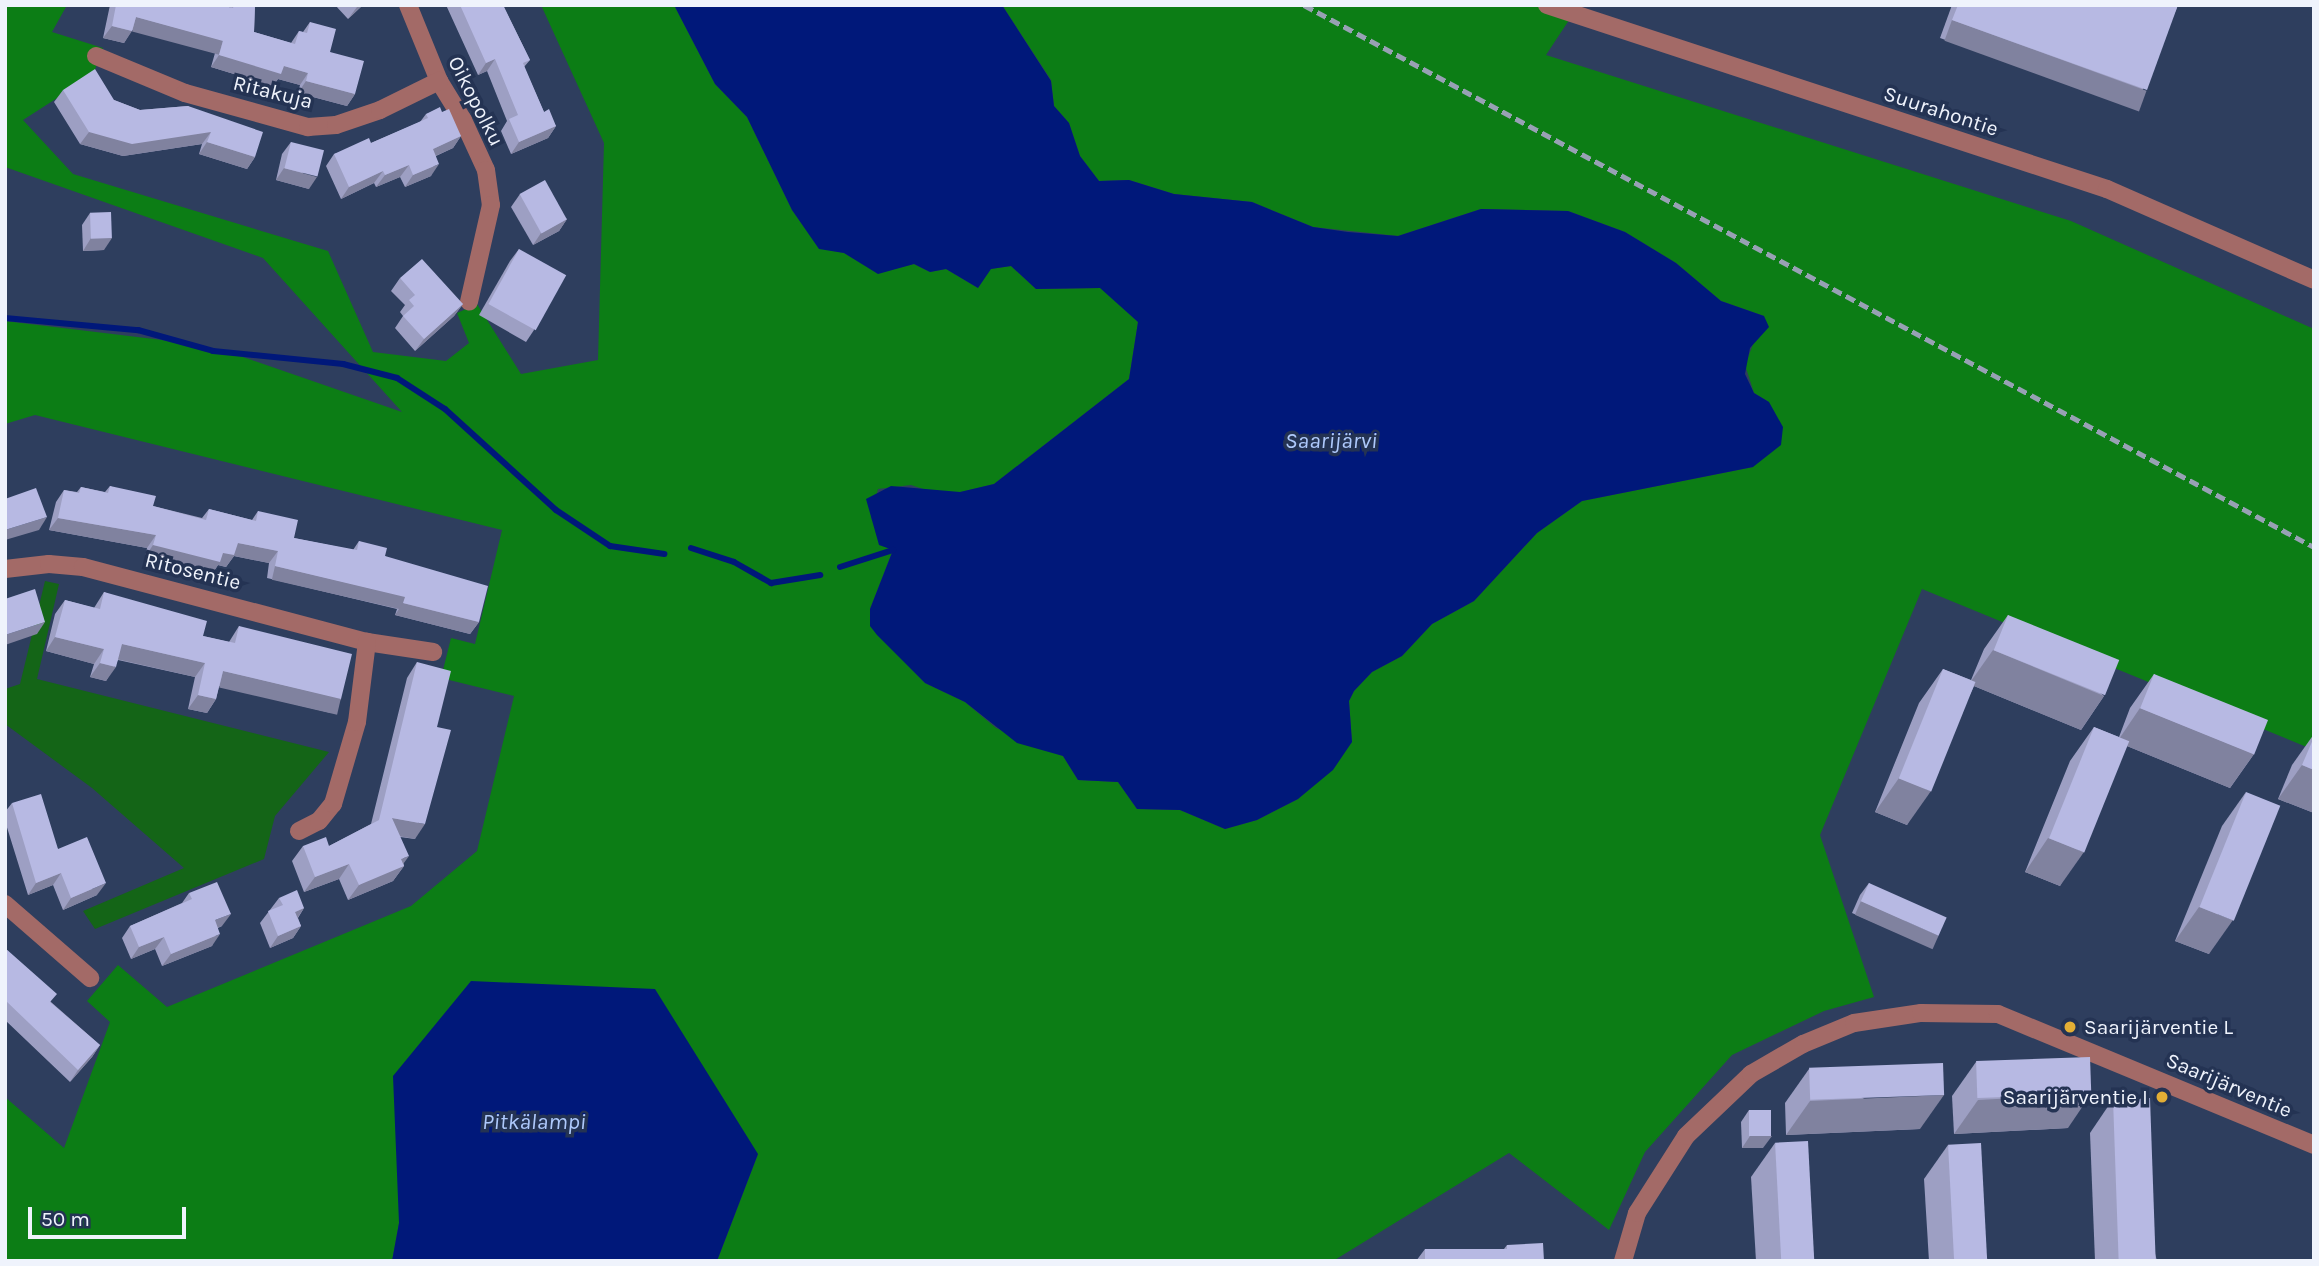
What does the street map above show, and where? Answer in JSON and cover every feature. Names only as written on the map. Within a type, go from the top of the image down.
[{"type":"street","name":"Oikopolku","points":[[408,5],[439,81],[463,120],[486,170],[491,205],[469,302]]},
{"type":"street","name":"Suurahontie","points":[[1547,5],[2107,189],[2314,280]]},
{"type":"street","name":"Ritakuja","points":[[96,56],[185,93],[308,127],[336,125],[380,110],[439,81]]},
{"type":"street","name":"Ritosentie","points":[[5,569],[49,564],[83,567],[367,642],[433,652]]},
{"type":"street","points":[[299,831],[319,821],[333,804],[357,723],[367,642]]},
{"type":"street","points":[[5,904],[90,978]]},
{"type":"street","name":"Saarijärventie","points":[[1623,1261],[1637,1213],[1686,1136],[1751,1074],[1803,1044],[1854,1023],[1921,1013],[1998,1014],[2314,1145]]},
{"type":"green space","points":[[5,5],[67,5],[52,32],[103,48],[93,75],[23,120],[73,174],[328,251],[373,352],[446,361],[469,343],[457,313],[477,304],[521,374],[598,360],[604,143],[541,5],[674,5],[715,84],[747,117],[792,210],[819,248],[844,253],[878,273],[914,264],[930,272],[946,269],[978,288],[990,269],[1011,266],[1036,289],[1101,288],[1138,322],[1129,379],[994,484],[961,492],[932,492],[911,485],[878,489],[871,518],[893,550],[870,609],[870,626],[925,683],[965,702],[996,728],[1063,756],[1078,780],[1118,782],[1137,809],[1180,810],[1225,829],[1257,820],[1298,799],[1352,742],[1349,701],[1354,691],[1372,672],[1402,656],[1432,624],[1474,601],[1537,533],[1582,501],[1753,467],[1769,402],[1754,393],[1745,365],[1764,316],[1721,301],[1676,263],[1625,232],[1568,211],[1481,209],[1398,236],[1313,227],[1252,202],[1174,194],[1129,180],[1099,181],[1080,156],[1069,123],[1054,106],[1051,80],[1002,5],[1579,5],[1546,55],[2071,221],[2314,329],[2314,750],[1922,589],[1820,835],[1874,997],[1824,1011],[1732,1055],[1645,1152],[1609,1230],[1509,1153],[1333,1261],[717,1261],[758,1154],[399,1223],[392,1261],[5,1261],[5,1097],[64,1148],[110,1022],[87,1001],[118,965],[167,1007],[411,906],[477,851],[514,696],[441,678],[451,638],[475,644],[502,530],[35,415],[5,424],[5,321],[162,340],[243,357],[402,412],[263,258],[5,167]]},
{"type":"green space","points":[[45,581],[59,584],[37,679],[329,752],[275,816],[264,859],[95,929],[83,911],[184,868],[92,788],[5,724],[5,689],[20,684]]},
{"type":"water","name":"Saarijärvi","points":[[674,5],[1002,5],[1051,81],[1054,106],[1069,123],[1080,156],[1099,181],[1129,180],[1174,194],[1252,202],[1313,227],[1348,232],[1398,236],[1481,209],[1568,211],[1625,232],[1676,263],[1721,301],[1764,316],[1769,327],[1750,348],[1745,374],[1754,393],[1769,402],[1783,427],[1781,445],[1753,467],[1582,501],[1537,533],[1474,601],[1432,624],[1402,656],[1372,672],[1354,691],[1349,701],[1352,742],[1333,770],[1298,799],[1257,820],[1225,829],[1180,810],[1137,809],[1118,782],[1078,780],[1063,756],[1017,743],[965,702],[925,683],[877,635],[870,626],[870,609],[893,550],[879,545],[866,499],[891,486],[960,492],[994,484],[1129,379],[1138,322],[1100,288],[1036,289],[1011,266],[991,269],[978,288],[946,269],[930,272],[914,264],[878,274],[844,253],[819,249],[792,210],[747,117],[715,84]]},
{"type":"water","name":"Pitkälampi","points":[[471,981],[655,989],[758,1154],[717,1261],[392,1261],[399,1223],[393,1076]]},
{"type":"building","points":[[116,5],[221,5],[233,8],[234,5],[255,5],[254,32],[295,44],[299,31],[307,33],[310,22],[336,29],[330,52],[364,61],[355,94],[306,81],[308,73],[284,66],[281,74],[219,55],[223,41],[136,17],[132,31],[112,26]]},
{"type":"building","points":[[460,5],[503,5],[530,60],[523,63],[544,112],[549,109],[556,126],[519,142],[509,119],[518,115],[495,59],[486,63]]},
{"type":"building","points":[[1958,5],[2178,5],[2147,90],[1952,20]]},
{"type":"building","points":[[95,69],[114,100],[140,110],[188,106],[263,132],[255,157],[207,142],[211,132],[132,144],[89,132],[63,90]]},
{"type":"building","points":[[440,107],[442,112],[449,109],[461,136],[433,149],[439,164],[413,175],[409,165],[385,175],[383,171],[349,187],[334,154],[369,138],[371,143],[428,118],[426,114]]},
{"type":"building","points":[[291,142],[324,150],[317,176],[284,168]]},
{"type":"building","points":[[545,180],[567,219],[541,233],[520,194]]},
{"type":"building","points":[[111,212],[112,238],[91,239],[90,213]]},
{"type":"building","points":[[519,249],[566,275],[536,330],[488,304]]},
{"type":"building","points":[[422,259],[463,304],[424,339],[403,316],[414,306],[409,300],[415,295],[400,278]]},
{"type":"building","points":[[110,486],[156,496],[153,506],[206,520],[209,509],[256,521],[258,511],[298,520],[294,538],[357,550],[359,541],[387,548],[385,556],[488,586],[479,622],[403,603],[405,597],[275,566],[278,551],[238,543],[234,555],[223,553],[220,562],[153,545],[156,535],[58,518],[64,490],[79,493],[81,487],[108,493]]},
{"type":"building","points":[[36,488],[47,517],[5,530],[5,499]]},
{"type":"building","points":[[35,589],[45,622],[5,635],[5,599]]},
{"type":"building","points":[[104,592],[207,621],[203,636],[235,643],[239,626],[352,654],[341,699],[223,671],[216,699],[198,695],[205,663],[122,644],[116,667],[100,663],[104,649],[55,637],[65,600],[100,609]]},
{"type":"building","points":[[2008,615],[2119,660],[2105,695],[1994,650]]},
{"type":"building","points":[[417,662],[451,671],[437,727],[451,730],[425,824],[392,818],[409,856],[401,859],[404,866],[359,885],[349,864],[315,877],[303,846],[326,837],[329,846],[379,820]]},
{"type":"building","points":[[1943,669],[1975,682],[1931,792],[1899,778]]},
{"type":"building","points":[[2154,674],[2268,720],[2254,754],[2140,708]]},
{"type":"building","points":[[2094,727],[2129,741],[2084,852],[2049,838]]},
{"type":"building","points":[[2314,737],[2314,770],[2302,765]]},
{"type":"building","points":[[2246,792],[2280,806],[2234,921],[2200,907]]},
{"type":"building","points":[[41,794],[58,849],[87,837],[106,883],[71,898],[61,873],[36,883],[12,803]]},
{"type":"building","points":[[217,882],[231,914],[215,920],[220,934],[171,954],[164,937],[139,947],[130,926],[192,899],[189,893]]},
{"type":"building","points":[[1869,883],[1947,918],[1939,936],[1861,901]]},
{"type":"building","points":[[297,890],[304,908],[295,912],[301,926],[278,936],[268,911],[283,905],[279,898]]},
{"type":"building","points":[[5,948],[57,994],[50,1002],[100,1045],[78,1070],[5,1000]]},
{"type":"building","points":[[2090,1057],[2091,1094],[1977,1098],[1976,1061]]},
{"type":"building","points":[[1943,1063],[1944,1095],[1810,1100],[1809,1068]]},
{"type":"building","points":[[2150,1098],[2156,1261],[2119,1261],[2113,1099]]},
{"type":"building","points":[[1749,1110],[1771,1110],[1771,1136],[1749,1136]]},
{"type":"building","points":[[1808,1141],[1814,1261],[1781,1261],[1775,1143]]},
{"type":"building","points":[[1981,1143],[1987,1261],[1954,1261],[1948,1145]]},
{"type":"building","points":[[1543,1243],[1544,1261],[1425,1261],[1425,1249],[1507,1249],[1507,1245]]},
{"type":"waterway","points":[[5,318],[138,330],[213,351],[343,364],[397,378],[445,409],[556,510],[610,546],[664,554]]},
{"type":"waterway","points":[[691,548],[734,562],[771,583],[820,575]]},
{"type":"waterway","points":[[840,567],[893,550]]},
{"type":"railway","points":[[1304,5],[2314,547]]},
{"type":"place","name":"Saarijärventie L","points":[[2070,1027]]},
{"type":"place","name":"Saarijärventie I","points":[[2162,1097]]}]
